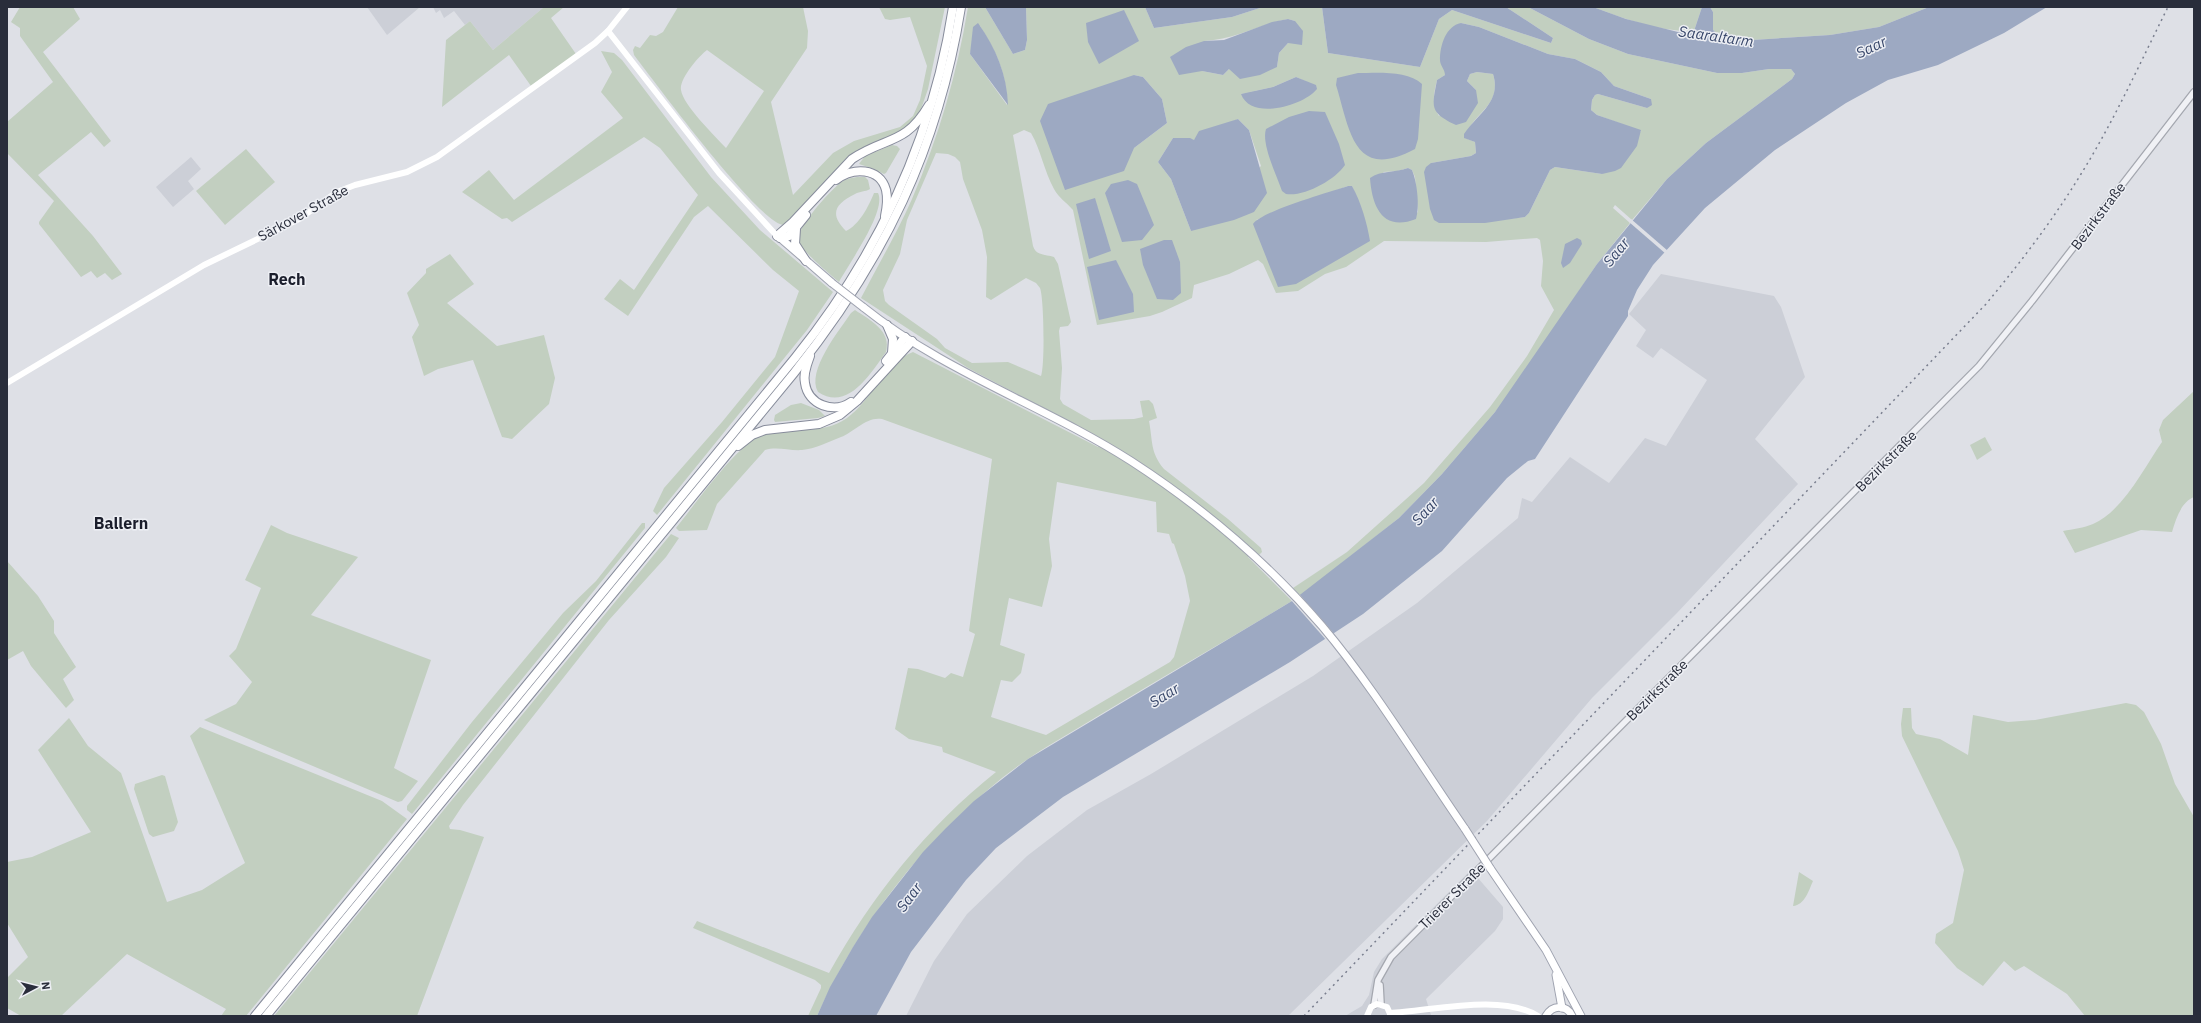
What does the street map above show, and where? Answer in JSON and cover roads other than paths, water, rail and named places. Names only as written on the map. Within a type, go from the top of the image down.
[{"type":"highway","points":[[256,1015],[427,813],[658,531],[824,321],[857,272],[884,225],[913,160],[936,90],[953,7]]},
{"type":"highway","points":[[670,516],[727,454],[811,352],[863,278],[890,230],[920,163],[941,102],[961,7]]},
{"type":"highway","points":[[779,237],[852,159],[862,152],[909,131],[922,116],[936,90]]},
{"type":"highway","points":[[779,237],[789,236],[836,181],[844,174],[856,171],[874,175],[885,187],[887,199],[884,225]]},
{"type":"highway","points":[[796,229],[795,244],[806,261]]},
{"type":"highway","points":[[887,325],[893,339],[892,353]]},
{"type":"highway","points":[[811,352],[805,376],[807,392],[817,403],[835,408],[844,406],[854,399],[892,353],[908,339]]},
{"type":"highway","points":[[727,454],[752,435],[764,430],[814,425],[840,415],[857,401],[908,339]]},
{"type":"highway","points":[[266,1016],[411,832]]},
{"type":"main road","name":"Särkover Straße","points":[[7,383],[204,265],[299,219],[337,192],[355,185],[407,172],[438,157],[582,54],[608,31],[627,7]]},
{"type":"main road","points":[[608,31],[719,173],[779,237],[832,283],[908,339],[966,372],[1100,442],[1168,486],[1251,553],[1280,581],[1322,626],[1397,728],[1549,956],[1571,1000],[1581,1016]]},
{"type":"main road","points":[[1549,956],[1558,988],[1560,1007]]},
{"type":"main road","points":[[1366,1015],[1374,1005],[1381,1004],[1387,1007],[1391,1014],[1478,1004],[1511,1007],[1538,1016]]},
{"type":"main road","points":[[1529,1012],[1546,1014],[1560,1007],[1568,1010],[1572,1016]]},
{"type":"main road","points":[[1401,1016],[1424,1010]]},
{"type":"street","name":"Bezirkstraße","points":[[1523,823],[1979,366],[2032,301],[2194,92]]},
{"type":"street","name":"Trierer Straße","points":[[1374,1005],[1378,980],[1391,957],[1523,823]]},
{"type":"street","name":"Trierer Straße","points":[[1381,1004],[1380,990],[1383,971]]},
{"type":"water","points":[[985,7],[1026,7],[1027,40],[1025,50],[1013,54]]},
{"type":"water","points":[[1145,7],[1263,7],[1232,17],[1154,28]]},
{"type":"water","points":[[1322,7],[1506,7],[1553,38],[1551,43],[1452,10],[1439,19],[1420,67],[1328,53]]},
{"type":"water","points":[[1528,7],[1593,7],[1626,19],[1678,32],[1694,31],[1702,7],[1710,7],[1713,12],[1713,30],[1724,39],[1737,41],[1830,35],[1879,27],[1929,7],[2047,7],[2004,33],[1938,65],[1888,80],[1846,103],[1775,150],[1705,208],[1653,265],[1637,290],[1628,311],[1628,316],[1535,459],[1528,461],[1507,478],[1442,551],[1363,614],[1290,662],[1063,797],[996,848],[966,880],[911,952],[876,1016],[817,1016],[830,987],[872,917],[923,852],[974,801],[1028,759],[1292,601],[1399,518],[1442,474],[1495,412],[1597,264],[1667,179],[1706,143],[1792,79],[1795,74],[1791,69],[1769,69],[1742,73],[1717,73],[1628,54],[1589,39]]},
{"type":"water","points":[[1124,10],[1139,41],[1099,64],[1088,42],[1086,23]]},
{"type":"water","points":[[1288,19],[1295,21],[1303,31],[1302,45],[1288,43],[1279,53],[1277,67],[1260,75],[1240,79],[1229,69],[1223,75],[1202,71],[1179,75],[1170,57],[1186,47],[1204,41],[1224,40],[1272,22]]},
{"type":"water","points":[[978,23],[990,42],[1003,72],[1008,105],[970,54],[973,27]]},
{"type":"water","points":[[1461,23],[1479,27],[1548,54],[1575,59],[1601,72],[1614,86],[1651,99],[1652,105],[1647,108],[1598,94],[1595,95],[1592,100],[1591,110],[1597,115],[1641,130],[1637,146],[1621,168],[1602,174],[1555,167],[1550,170],[1529,213],[1525,217],[1485,223],[1439,223],[1434,220],[1430,209],[1424,172],[1426,167],[1431,163],[1471,156],[1476,153],[1475,142],[1464,138],[1464,134],[1487,107],[1494,92],[1495,84],[1493,74],[1477,72],[1470,74],[1467,81],[1476,90],[1478,103],[1466,122],[1456,125],[1441,116],[1434,108],[1437,80],[1445,75],[1440,60],[1441,48],[1445,37],[1451,28]]},
{"type":"water","points":[[1358,73],[1400,74],[1409,76],[1422,84],[1418,139],[1415,149],[1394,158],[1378,159],[1366,155],[1358,146],[1351,134],[1336,85],[1337,78]]},
{"type":"water","points":[[1134,75],[1143,77],[1162,99],[1167,123],[1134,148],[1124,171],[1065,190],[1040,121],[1048,104]]},
{"type":"water","points":[[1296,77],[1316,85],[1317,89],[1301,101],[1289,105],[1266,109],[1255,107],[1247,102],[1241,94],[1273,87]]},
{"type":"water","points":[[1309,111],[1325,112],[1339,144],[1345,165],[1327,182],[1301,193],[1286,194],[1282,191],[1273,169],[1266,143],[1266,129],[1289,117]]},
{"type":"water","points":[[1238,119],[1249,130],[1267,193],[1254,212],[1234,220],[1191,231],[1171,179],[1158,162],[1173,138],[1190,138],[1194,140],[1199,131]]},
{"type":"water","points":[[1408,168],[1412,170],[1417,187],[1418,208],[1416,219],[1405,222],[1395,222],[1387,219],[1381,214],[1377,207],[1373,198],[1370,178],[1374,175]]},
{"type":"water","points":[[1128,180],[1137,184],[1154,225],[1142,240],[1122,242],[1105,193],[1111,184]]},
{"type":"water","points":[[1352,186],[1361,206],[1370,241],[1296,284],[1278,287],[1253,224],[1269,213],[1312,197]]},
{"type":"water","points":[[1095,198],[1111,251],[1089,259],[1076,204]]},
{"type":"water","points":[[1577,238],[1581,240],[1582,244],[1570,263],[1563,268],[1561,263],[1565,244]]},
{"type":"water","points":[[1164,240],[1172,240],[1180,262],[1181,293],[1173,300],[1157,299],[1143,265],[1140,249]]},
{"type":"water","points":[[1116,260],[1133,294],[1134,312],[1099,320],[1087,267]]},
{"type":"railway","points":[[1304,1016],[1986,304],[2036,241],[2081,174],[2116,113],[2168,7]]},
{"type":"district","name":"Rech","points":[[287,279]]},
{"type":"district","name":"Ballern","points":[[121,523]]},
{"type":"water label","name":"Saaraltarm","points":[[1716,36]]},
{"type":"water label","name":"Saar","points":[[1871,47]]},
{"type":"water label","name":"Saar","points":[[1616,252]]},
{"type":"water label","name":"Saar","points":[[1425,511]]},
{"type":"water label","name":"Saar","points":[[1164,695]]},
{"type":"water label","name":"Saar","points":[[909,897]]}]
